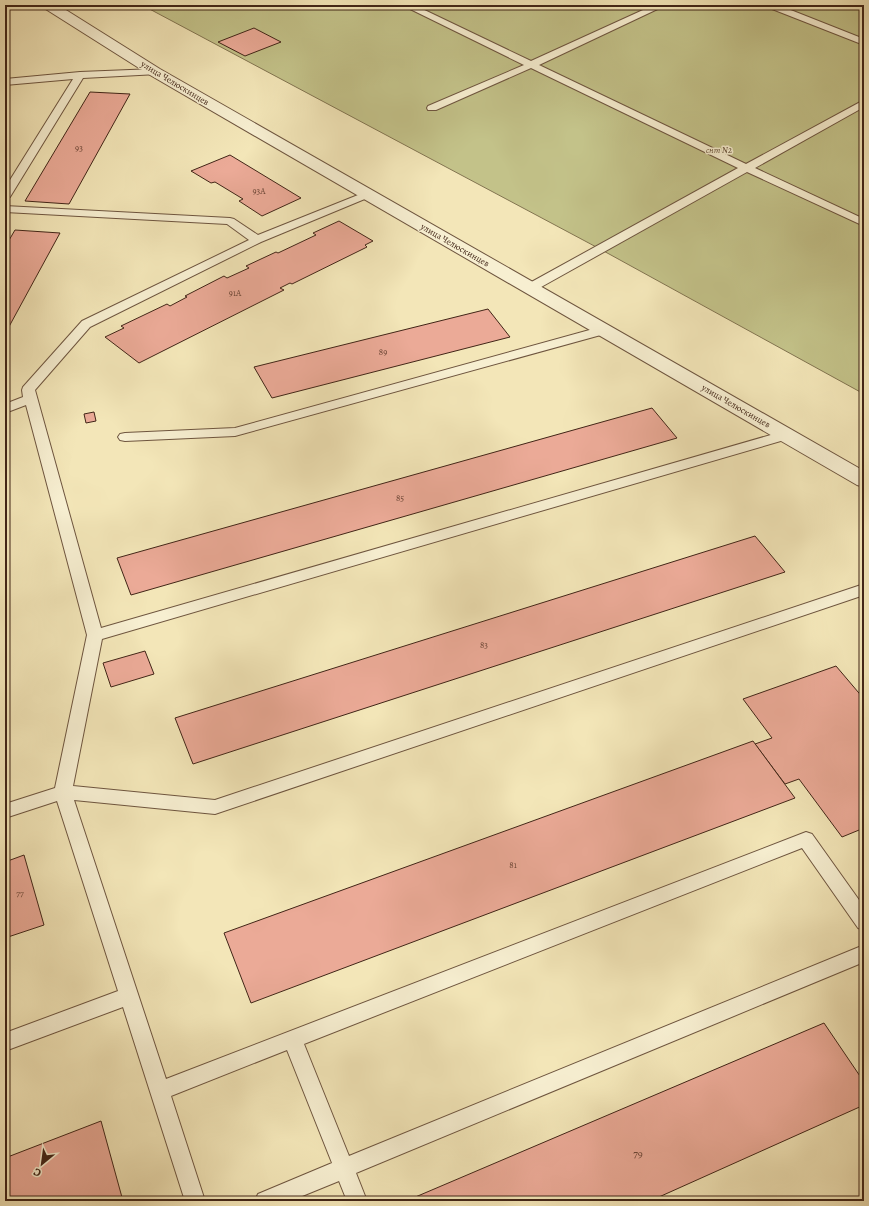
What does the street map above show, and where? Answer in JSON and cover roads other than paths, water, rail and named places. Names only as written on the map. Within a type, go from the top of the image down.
[{"type":"street","name":"улица Челюскинцев","points":[[49,5],[155,72],[864,480]]},
{"type":"lane","points":[[406,5],[864,223]]},
{"type":"lane","points":[[432,108],[531,65],[661,5]]},
{"type":"lane","points":[[770,5],[864,42]]},
{"type":"lane","points":[[5,82],[80,75],[155,72]]},
{"type":"lane","points":[[5,197],[80,75]]},
{"type":"lane","points":[[530,288],[864,103]]},
{"type":"lane","points":[[195,1201],[63,792],[95,635],[28,390],[86,324],[257,240],[368,194]]},
{"type":"lane","points":[[5,208],[230,221],[257,240]]},
{"type":"lane","points":[[126,437],[235,432],[604,330]]},
{"type":"lane","points":[[5,409],[30,399]]},
{"type":"lane","points":[[95,635],[786,435]]},
{"type":"lane","points":[[5,811],[63,792],[215,807],[864,589]]},
{"type":"lane","points":[[159,1091],[806,839],[864,922]]},
{"type":"lane","points":[[265,1201],[864,953]]},
{"type":"lane","points":[[5,1042],[129,996]]},
{"type":"lane","points":[[292,1039],[357,1201]]},
{"type":"park label","name":"снт N2","points":[[719,150]]}]
